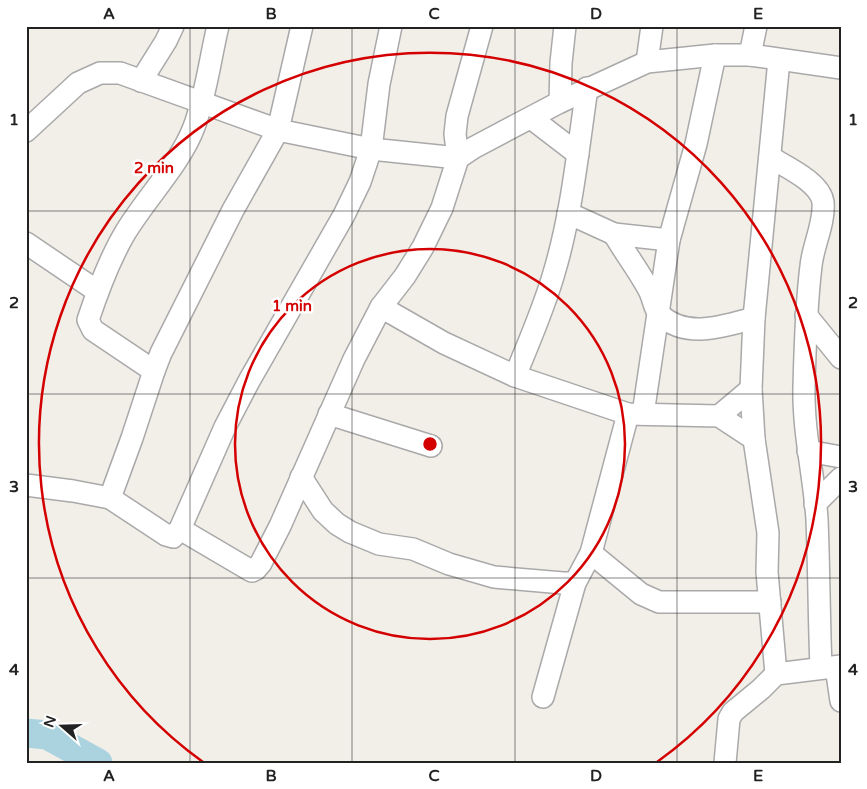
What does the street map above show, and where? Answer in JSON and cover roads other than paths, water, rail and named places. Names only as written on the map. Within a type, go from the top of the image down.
[{"type":"street","points":[[141,81],[173,26]]},
{"type":"street","points":[[154,371],[93,330],[88,320],[97,290],[126,232],[183,148],[194,128],[218,26]]},
{"type":"street","points":[[110,498],[154,371],[233,210],[278,130],[302,26]]},
{"type":"street","points":[[26,485],[110,498],[166,534],[173,537],[180,529],[225,427],[272,339],[344,215],[360,182],[371,149],[379,84],[391,26]]},
{"type":"street","points":[[180,529],[248,569],[252,571],[256,569],[280,526],[354,359],[381,307],[405,276],[442,208],[458,158],[455,134],[457,116],[482,26]]},
{"type":"street","points":[[560,102],[561,63],[565,26]]},
{"type":"street","points":[[647,62],[652,26]]},
{"type":"street","points":[[750,56],[756,26]]},
{"type":"street","points":[[26,132],[78,83],[100,73],[120,73],[278,130],[371,149],[458,158],[473,148],[587,88],[647,62],[715,56],[750,56],[841,68]]},
{"type":"street","points":[[543,697],[575,583],[591,553],[636,414],[654,337],[669,240],[696,144],[715,56]]},
{"type":"street","points":[[776,674],[767,572],[768,533],[754,439],[751,389],[754,318],[779,60]]},
{"type":"street","points":[[515,376],[541,315],[552,280],[568,213],[587,88]]},
{"type":"street","points":[[531,118],[578,154]]},
{"type":"street","points":[[770,157],[811,183],[820,192],[823,202],[823,214],[811,264],[806,315],[804,389],[808,450],[832,667],[841,701]]},
{"type":"street","points":[[568,213],[614,234],[669,240]]},
{"type":"street","points":[[614,234],[650,291],[658,313],[671,323],[697,330],[714,329],[754,318]]},
{"type":"street","points":[[26,243],[97,290]]},
{"type":"street","points":[[381,307],[444,343],[515,376],[636,414],[719,416],[754,439]]},
{"type":"street","points":[[806,315],[841,358]]},
{"type":"street","points":[[654,337],[683,327]]},
{"type":"street","points":[[719,416],[751,389]]},
{"type":"street","points":[[329,414],[431,446]]},
{"type":"street","points":[[808,450],[841,457]]},
{"type":"street","points":[[301,477],[323,511],[336,524],[380,544],[413,550],[450,564],[494,577],[563,584],[575,583]]},
{"type":"street","points":[[815,504],[841,478]]},
{"type":"street","points":[[591,553],[641,594],[659,602],[770,602]]},
{"type":"street","points":[[725,763],[728,725],[733,712],[776,674],[832,667]]},
{"type":"waterway","points":[[26,733],[47,735],[98,763]]}]
